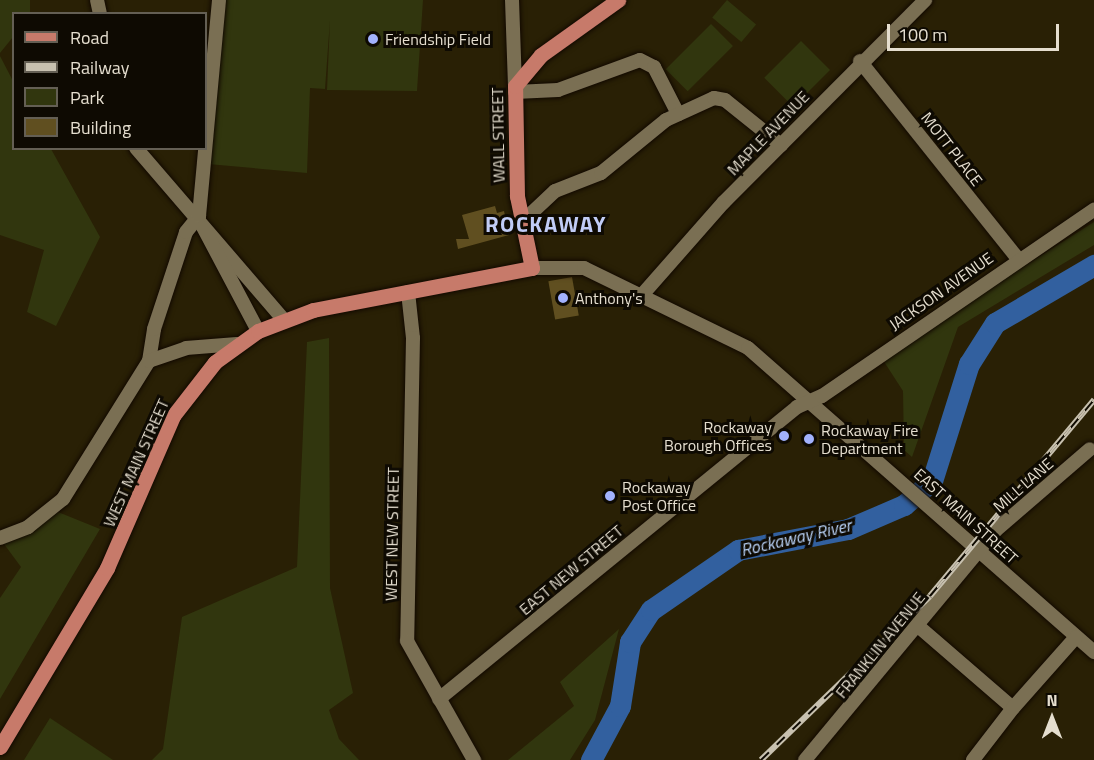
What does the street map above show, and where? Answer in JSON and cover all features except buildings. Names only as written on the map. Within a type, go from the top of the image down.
[{"type":"main road","points":[[515,89],[540,55],[618,0]]},
{"type":"main road","name":"WALL STREET","points":[[515,89],[514,159],[532,268]]},
{"type":"main road","name":"WEST MAIN STREET","points":[[0,747],[106,568],[173,416],[198,380],[237,344],[283,319],[532,268]]},
{"type":"street","points":[[207,130],[219,0]]},
{"type":"street","name":"WALL STREET","points":[[512,0],[515,89]]},
{"type":"street","name":"MAPLE AVENUE","points":[[642,295],[860,61],[925,0]]},
{"type":"street","points":[[515,49],[540,55]]},
{"type":"street","points":[[515,89],[558,90],[640,60],[654,67],[678,114]]},
{"type":"street","name":"MOTT PLACE","points":[[860,61],[1017,258]]},
{"type":"street","points":[[523,221],[555,191],[601,173],[678,114],[719,96],[781,145]]},
{"type":"street","points":[[138,150],[199,216],[283,319]]},
{"type":"street","points":[[205,150],[199,216],[219,264],[258,331]]},
{"type":"street","name":"JACKSON AVENUE","points":[[810,401],[1017,258],[1094,210]]},
{"type":"street","points":[[0,538],[28,526],[63,498],[149,362],[154,329],[186,232],[199,216]]},
{"type":"street","name":"EAST MAIN STREET","points":[[532,268],[573,265],[642,295],[748,348],[941,515],[1094,652]]},
{"type":"street","name":"WEST NEW STREET","points":[[408,292],[413,338],[407,641],[474,760]]},
{"type":"street","points":[[149,362],[186,348],[237,344]]},
{"type":"street","name":"EAST NEW STREET","points":[[440,699],[810,401]]},
{"type":"street","name":"MILL LANE","points":[[979,550],[1090,449]]},
{"type":"street","name":"FRANKLIN AVENUE","points":[[805,760],[979,550]]},
{"type":"street","points":[[918,626],[1013,708]]},
{"type":"street","points":[[973,760],[1013,708],[1076,637]]},
{"type":"green space","points":[[0,0],[30,0],[30,12],[12,12],[12,38],[0,53]]},
{"type":"green space","points":[[224,0],[423,0],[417,91],[327,90],[330,20],[325,89],[310,88],[307,173],[208,164]]},
{"type":"green space","points":[[727,0],[756,24],[741,42],[712,18]]},
{"type":"green space","points":[[711,24],[733,46],[688,91],[666,69]]},
{"type":"green space","points":[[801,41],[830,70],[793,107],[764,78]]},
{"type":"green space","points":[[0,56],[12,79],[12,150],[52,150],[100,237],[56,326],[27,312],[44,250],[0,235]]},
{"type":"green space","points":[[1094,222],[1094,245],[958,327],[912,457],[904,450],[903,391],[881,357]]},
{"type":"green space","points":[[329,338],[330,588],[353,693],[329,710],[339,739],[359,760],[152,760],[163,749],[182,617],[297,567],[307,342]]},
{"type":"green space","points":[[58,512],[100,529],[0,699],[0,598],[21,567],[4,544]]},
{"type":"green space","points":[[619,629],[595,720],[570,760],[508,760],[574,706],[560,682]]},
{"type":"green space","points":[[50,718],[113,760],[24,760]]},
{"type":"waterway","name":"Rockaway River","points":[[591,760],[620,706],[630,642],[651,610],[738,550],[848,529],[904,505],[932,481],[969,364],[995,323],[1094,265]]},
{"type":"railway","points":[[761,760],[930,596],[1094,400]]},
{"type":"place","name":"Friendship Field","points":[[373,39]]},
{"type":"place","name":"Anthony's","points":[[563,298]]},
{"type":"place","name":"Rockaway Borough Offices","points":[[784,436]]},
{"type":"place","name":"Rockaway Fire Department","points":[[809,439]]},
{"type":"place","name":"Rockaway Post Office","points":[[610,496]]},
{"type":"district","name":"ROCKAWAY","points":[[546,225]]}]
